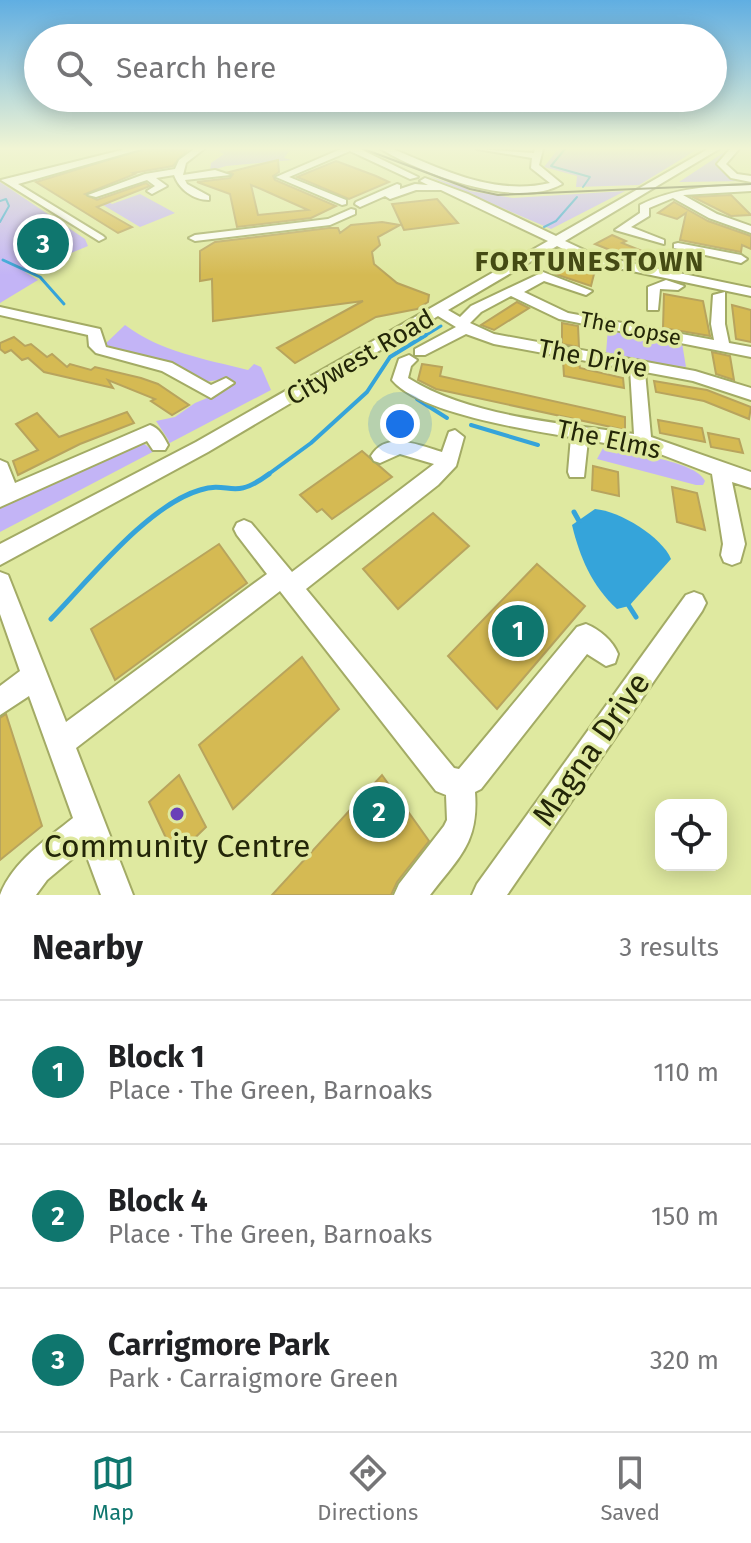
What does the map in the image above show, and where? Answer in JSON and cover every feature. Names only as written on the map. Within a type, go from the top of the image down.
[{"type":"street","points":[[22,191],[99,238]]},
{"type":"street","points":[[93,195],[105,191]]},
{"type":"street","points":[[192,191],[205,198]]},
{"type":"street","points":[[315,191],[342,202]]},
{"type":"street","points":[[195,238],[330,222],[394,191]]},
{"type":"street","points":[[390,196],[399,191]]},
{"type":"street","points":[[359,208],[411,191]]},
{"type":"street","points":[[437,191],[496,212]]},
{"type":"street","points":[[443,191],[496,212],[556,243],[610,264],[751,292]]},
{"type":"street","name":"Citywest Road","points":[[0,555],[189,455],[644,191]]},
{"type":"street","points":[[660,242],[622,229],[645,214],[644,207],[682,191]]},
{"type":"street","points":[[673,194],[751,230]]},
{"type":"street","points":[[728,222],[751,220]]},
{"type":"street","points":[[678,246],[741,259]]},
{"type":"street","points":[[696,281],[702,251]]},
{"type":"street","name":"The Copse","points":[[464,326],[497,297],[516,291],[543,276],[586,291]]},
{"type":"street","points":[[653,307],[654,287],[658,285],[751,300]]},
{"type":"street","name":"The Copse","points":[[516,291],[564,316],[751,352]]},
{"type":"street","points":[[720,295],[718,324],[722,345]]},
{"type":"street","points":[[0,311],[95,332],[98,337],[96,346],[101,350],[167,367],[211,392],[226,383]]},
{"type":"street","name":"The Drive","points":[[439,311],[494,339],[695,376],[751,394]]},
{"type":"street","points":[[599,359],[601,323]]},
{"type":"street","name":"The Elms","points":[[464,326],[415,356],[400,374],[403,383],[436,399],[464,407],[580,433],[643,442],[698,459],[721,472],[751,480]]},
{"type":"street","points":[[690,340],[695,376]]},
{"type":"street","points":[[637,366],[643,442]]},
{"type":"street","points":[[62,742],[431,479],[449,461],[464,407]]},
{"type":"street","points":[[0,468],[5,497],[150,432],[159,445]]},
{"type":"street","points":[[577,472],[580,433]]},
{"type":"street","points":[[380,456],[398,447],[449,461]]},
{"type":"street","points":[[721,472],[734,544],[732,555]]},
{"type":"street","points":[[244,529],[446,781],[460,784],[471,779],[586,636],[606,654]]},
{"type":"street","points":[[0,583],[117,895]]},
{"type":"street","name":"Magna Drive","points":[[488,895],[694,603]]},
{"type":"street","points":[[0,702],[35,676]]},
{"type":"street","points":[[410,895],[455,837],[462,821],[460,784]]},
{"type":"street","points":[[16,895],[36,869],[90,824]]},
{"type":"shaded area","points":[[0,191],[13,191],[85,239],[88,246],[25,272],[38,280],[0,303]]},
{"type":"shaded area","points":[[462,191],[513,198],[625,191],[551,229]]},
{"type":"shaded area","points":[[140,194],[175,213],[140,227],[93,199],[100,197],[112,204]]},
{"type":"shaded area","points":[[125,325],[153,342],[184,354],[248,370],[254,364],[261,367],[271,390],[0,532],[0,504],[142,442],[152,450],[169,441],[156,421],[175,417],[195,403],[229,389],[224,379],[205,382],[165,361],[104,345]]},
{"type":"shaded area","points":[[608,329],[682,343],[686,367],[610,357],[606,353]]},
{"type":"shaded area","points":[[603,448],[675,463],[699,474],[705,481],[703,485],[696,485],[597,459]]},
{"type":"water","points":[[595,509],[639,526],[659,542],[671,559],[629,606],[617,609],[608,600],[588,571],[579,549],[572,525]]},
{"type":"building","points":[[50,191],[93,191],[85,194],[97,200],[124,191],[138,191],[97,207],[132,227],[118,233]]},
{"type":"building","points":[[221,191],[252,191],[258,215],[308,210],[264,191],[300,191],[336,206],[311,218],[237,227],[230,194]]},
{"type":"building","points":[[330,191],[368,191],[349,199]]},
{"type":"building","points":[[731,195],[751,215],[731,216],[693,197]]},
{"type":"building","points":[[437,199],[458,223],[404,230],[392,204]]},
{"type":"building","points":[[674,202],[708,221],[751,236],[751,249],[742,245],[741,252],[680,240],[686,213],[677,219],[658,213]]},
{"type":"building","points":[[382,222],[400,225],[378,237],[380,245],[372,252],[374,264],[397,283],[429,295],[428,302],[417,309],[376,317],[295,363],[277,348],[363,301],[213,321],[212,279],[200,281],[200,251],[215,242],[329,228],[338,228],[340,233],[351,225]]},
{"type":"building","points":[[612,235],[626,241],[622,243],[652,255],[640,262],[595,244]]},
{"type":"building","points":[[590,265],[599,271],[594,274],[591,286],[555,274],[565,269],[582,270]]},
{"type":"building","points":[[664,294],[703,301],[710,336],[663,328]]},
{"type":"building","points":[[517,302],[529,308],[494,330],[481,325]]},
{"type":"building","points":[[732,305],[751,310],[751,342],[736,339]]},
{"type":"building","points":[[562,323],[578,326],[579,347],[562,344]]},
{"type":"building","points":[[14,337],[25,346],[31,344],[47,357],[52,354],[67,367],[70,364],[91,370],[95,367],[141,378],[158,384],[189,405],[172,415],[151,401],[155,399],[108,380],[113,388],[44,372],[28,358],[22,360],[11,350],[5,353],[0,349],[0,343]]},
{"type":"building","points":[[712,352],[730,356],[734,380],[716,374]]},
{"type":"building","points":[[563,360],[579,363],[580,368],[623,378],[624,388],[564,376]]},
{"type":"building","points":[[422,364],[442,367],[440,376],[625,417],[625,430],[436,389],[418,380]]},
{"type":"building","points":[[654,381],[707,390],[751,407],[749,419],[704,401],[656,392]]},
{"type":"building","points":[[127,412],[134,423],[80,444],[18,475],[13,461],[38,450],[16,424],[37,413],[59,437]]},
{"type":"building","points":[[658,420],[702,428],[705,442],[660,433]]},
{"type":"building","points":[[708,433],[739,439],[743,453],[711,447]]},
{"type":"building","points":[[362,451],[392,477],[332,519],[322,509],[317,512],[300,495]]},
{"type":"building","points":[[593,466],[618,472],[619,496],[592,490]]},
{"type":"building","points":[[672,487],[697,493],[705,530],[677,522]]},
{"type":"building","points":[[433,513],[469,546],[398,609],[363,569]]},
{"type":"building","points":[[219,544],[247,583],[115,680],[91,629]]},
{"type":"building","points":[[537,564],[585,606],[497,709],[448,656]]},
{"type":"building","points":[[302,657],[339,709],[233,809],[199,745]]},
{"type":"building","points":[[6,714],[42,826],[0,860],[0,718]]},
{"type":"building","name":"Community Centre","points":[[179,775],[206,827],[175,857],[149,802]]},
{"type":"building","points":[[382,775],[429,841],[397,882],[391,895],[272,895]]},
{"type":"waterway","points":[[544,227],[556,221],[577,197]]},
{"type":"waterway","points":[[0,201],[6,199],[9,206],[0,222]]},
{"type":"waterway","points":[[3,260],[40,277],[64,304]]},
{"type":"waterway","points":[[423,337],[441,326]]},
{"type":"waterway","points":[[267,475],[311,443],[367,392],[390,357],[426,335]]},
{"type":"waterway","points":[[417,399],[447,418]]},
{"type":"waterway","points":[[471,425],[538,445]]},
{"type":"waterway","points":[[51,619],[120,546],[160,511],[200,490],[219,487],[239,489],[267,475]]},
{"type":"waterway","points":[[574,512],[579,521]]},
{"type":"waterway","points":[[629,606],[636,617]]},
{"type":"tram line","points":[[478,191],[498,195],[595,191]]},
{"type":"place","name":"Carrigmore Park","points":[[43,244]]},
{"type":"place","name":"Block 1","points":[[518,631]]},
{"type":"place","name":"Block 4","points":[[379,812]]},
{"type":"place","name":"Community Centre","points":[[177,814]]},
{"type":"district","name":"FORTUNESTOWN","points":[[590,261]]}]
